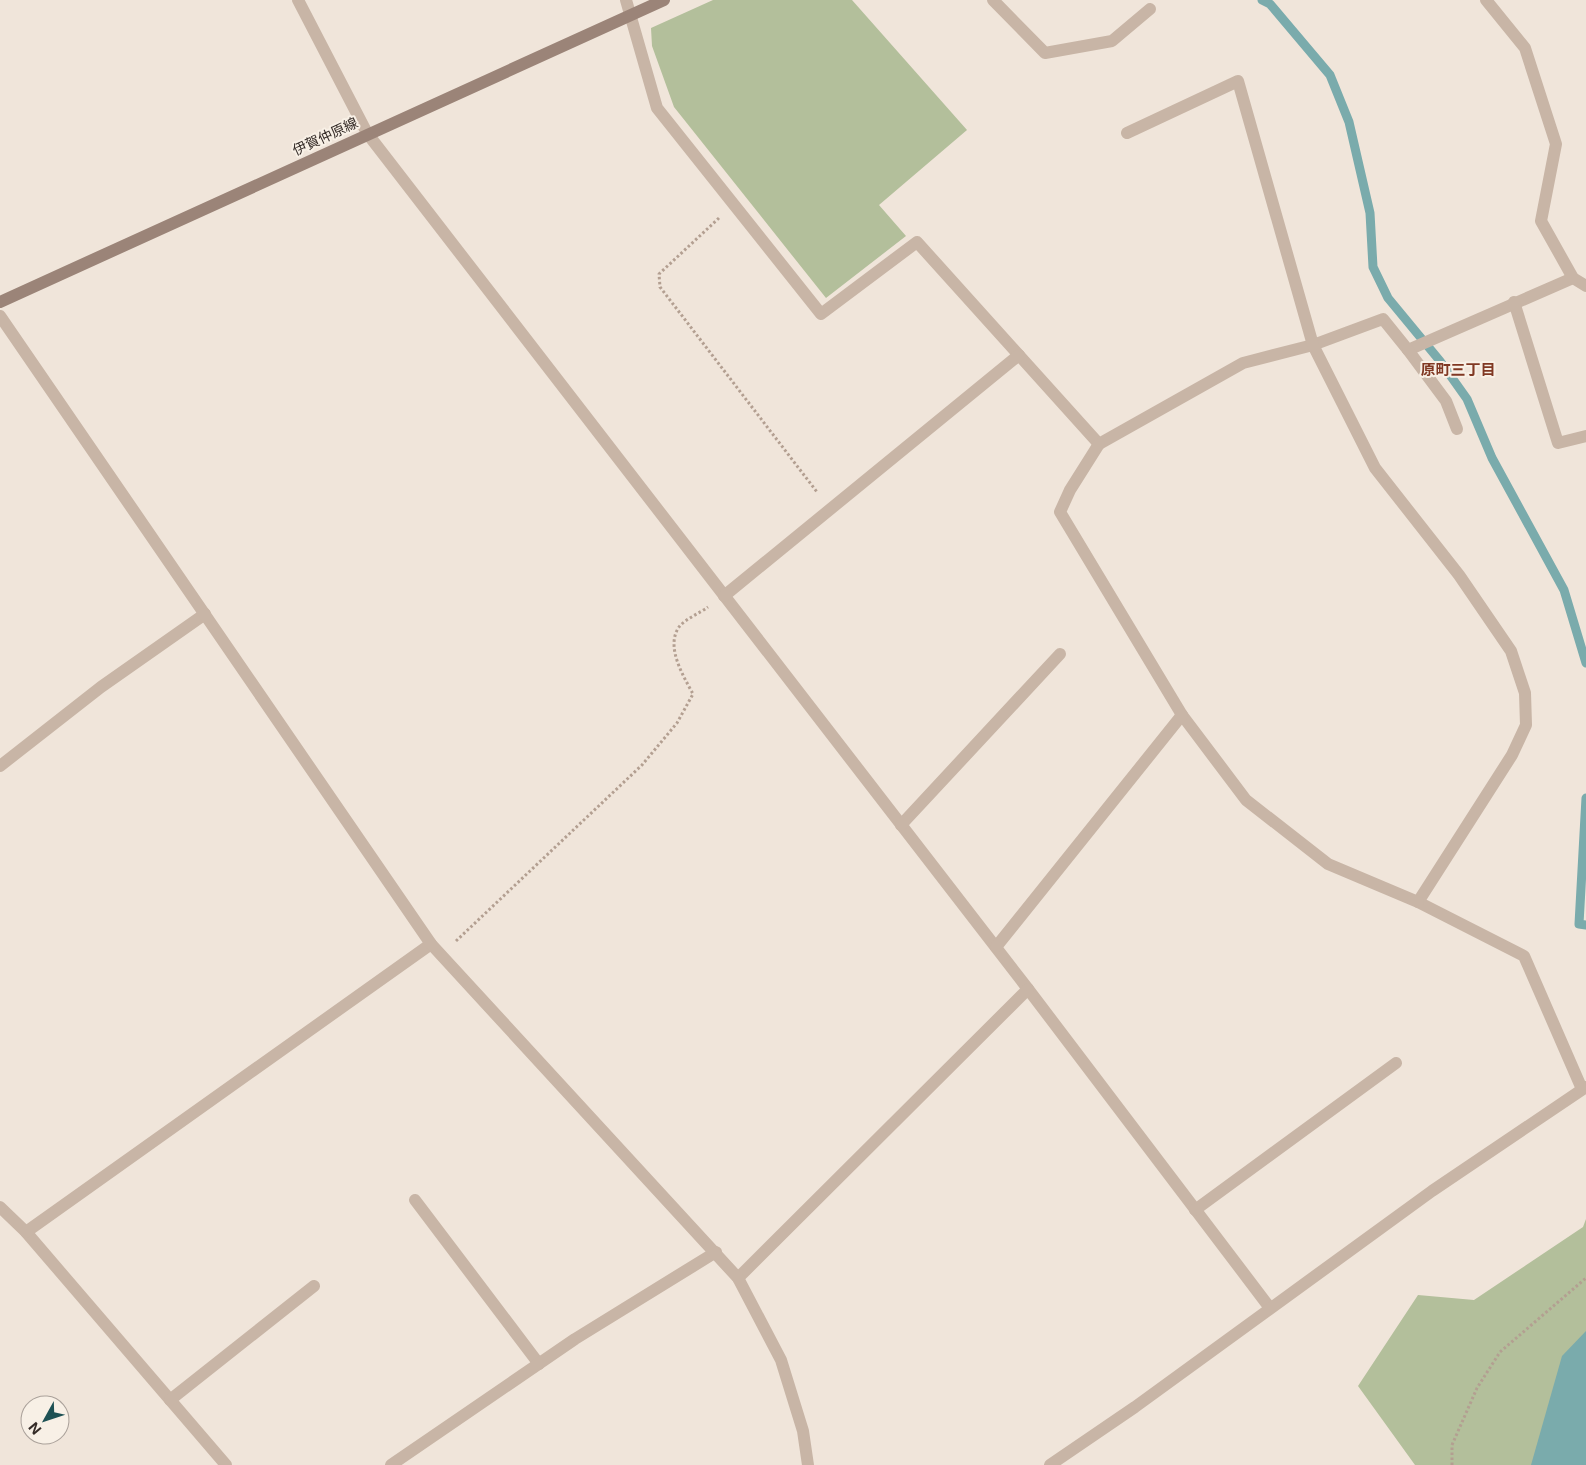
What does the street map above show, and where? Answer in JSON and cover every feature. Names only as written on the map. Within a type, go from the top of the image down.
[{"type":"main road","name":"伊賀仲原線","points":[[0,302],[367,133],[632,16],[664,0]]},
{"type":"street","points":[[298,0],[367,133],[996,947],[1270,1308]]},
{"type":"street","points":[[626,0],[657,108],[821,314],[917,242],[1099,444]]},
{"type":"street","points":[[993,0],[1045,53],[1112,41],[1150,9]]},
{"type":"street","points":[[1486,0],[1525,48],[1556,144],[1541,222],[1573,278],[1586,286]]},
{"type":"street","points":[[1127,133],[1238,81],[1313,345],[1375,468],[1459,575],[1511,651],[1525,694],[1526,726],[1512,755],[1418,902]]},
{"type":"street","points":[[1408,350],[1514,302],[1573,278]]},
{"type":"street","points":[[1514,302],[1558,444],[1586,436]]},
{"type":"street","points":[[0,316],[431,944],[738,1278],[781,1360],[803,1432],[808,1465]]},
{"type":"street","points":[[1050,1465],[1135,1407],[1432,1191],[1584,1088],[1524,956],[1418,902],[1328,864],[1246,800],[1182,715],[1060,512],[1070,490],[1099,444],[1243,363],[1313,345],[1383,319],[1446,401],[1457,430]]},
{"type":"street","points":[[724,596],[1019,354]]},
{"type":"street","points":[[1,764],[101,687],[205,614]]},
{"type":"street","points":[[901,825],[1060,654]]},
{"type":"street","points":[[996,947],[1182,715]]},
{"type":"street","points":[[26,1232],[431,944]]},
{"type":"street","points":[[738,1278],[1028,989]]},
{"type":"street","points":[[1195,1210],[1396,1063]]},
{"type":"street","points":[[415,1200],[539,1364]]},
{"type":"street","points":[[0,1207],[26,1232],[226,1465]]},
{"type":"street","points":[[392,1465],[539,1364],[716,1252]]},
{"type":"street","points":[[170,1400],[314,1286]]},
{"type":"path","points":[[734,205],[659,274],[660,287],[830,509]]},
{"type":"path","points":[[441,955],[642,765],[677,723],[693,694],[681,672],[674,646],[679,628],[724,596]]},
{"type":"path","points":[[1452,1465],[1452,1445],[1477,1388],[1500,1352],[1586,1278]]},
{"type":"green space","points":[[713,0],[852,0],[967,130],[879,205],[906,236],[826,298],[674,107],[652,46],[651,28]]},
{"type":"green space","points":[[1586,1219],[1586,1465],[1415,1465],[1358,1386],[1418,1295],[1474,1300],[1583,1227]]},
{"type":"water","points":[[1586,1331],[1586,1465],[1531,1465],[1562,1356]]},
{"type":"waterway","points":[[1262,0],[1270,4],[1330,75],[1349,122],[1370,213],[1373,267],[1388,298],[1440,361],[1467,399],[1492,458],[1564,590],[1586,663]]},
{"type":"waterway","points":[[1586,798],[1579,924],[1586,925]]},
{"type":"district","name":"原町三丁目","points":[[1458,369]]}]
